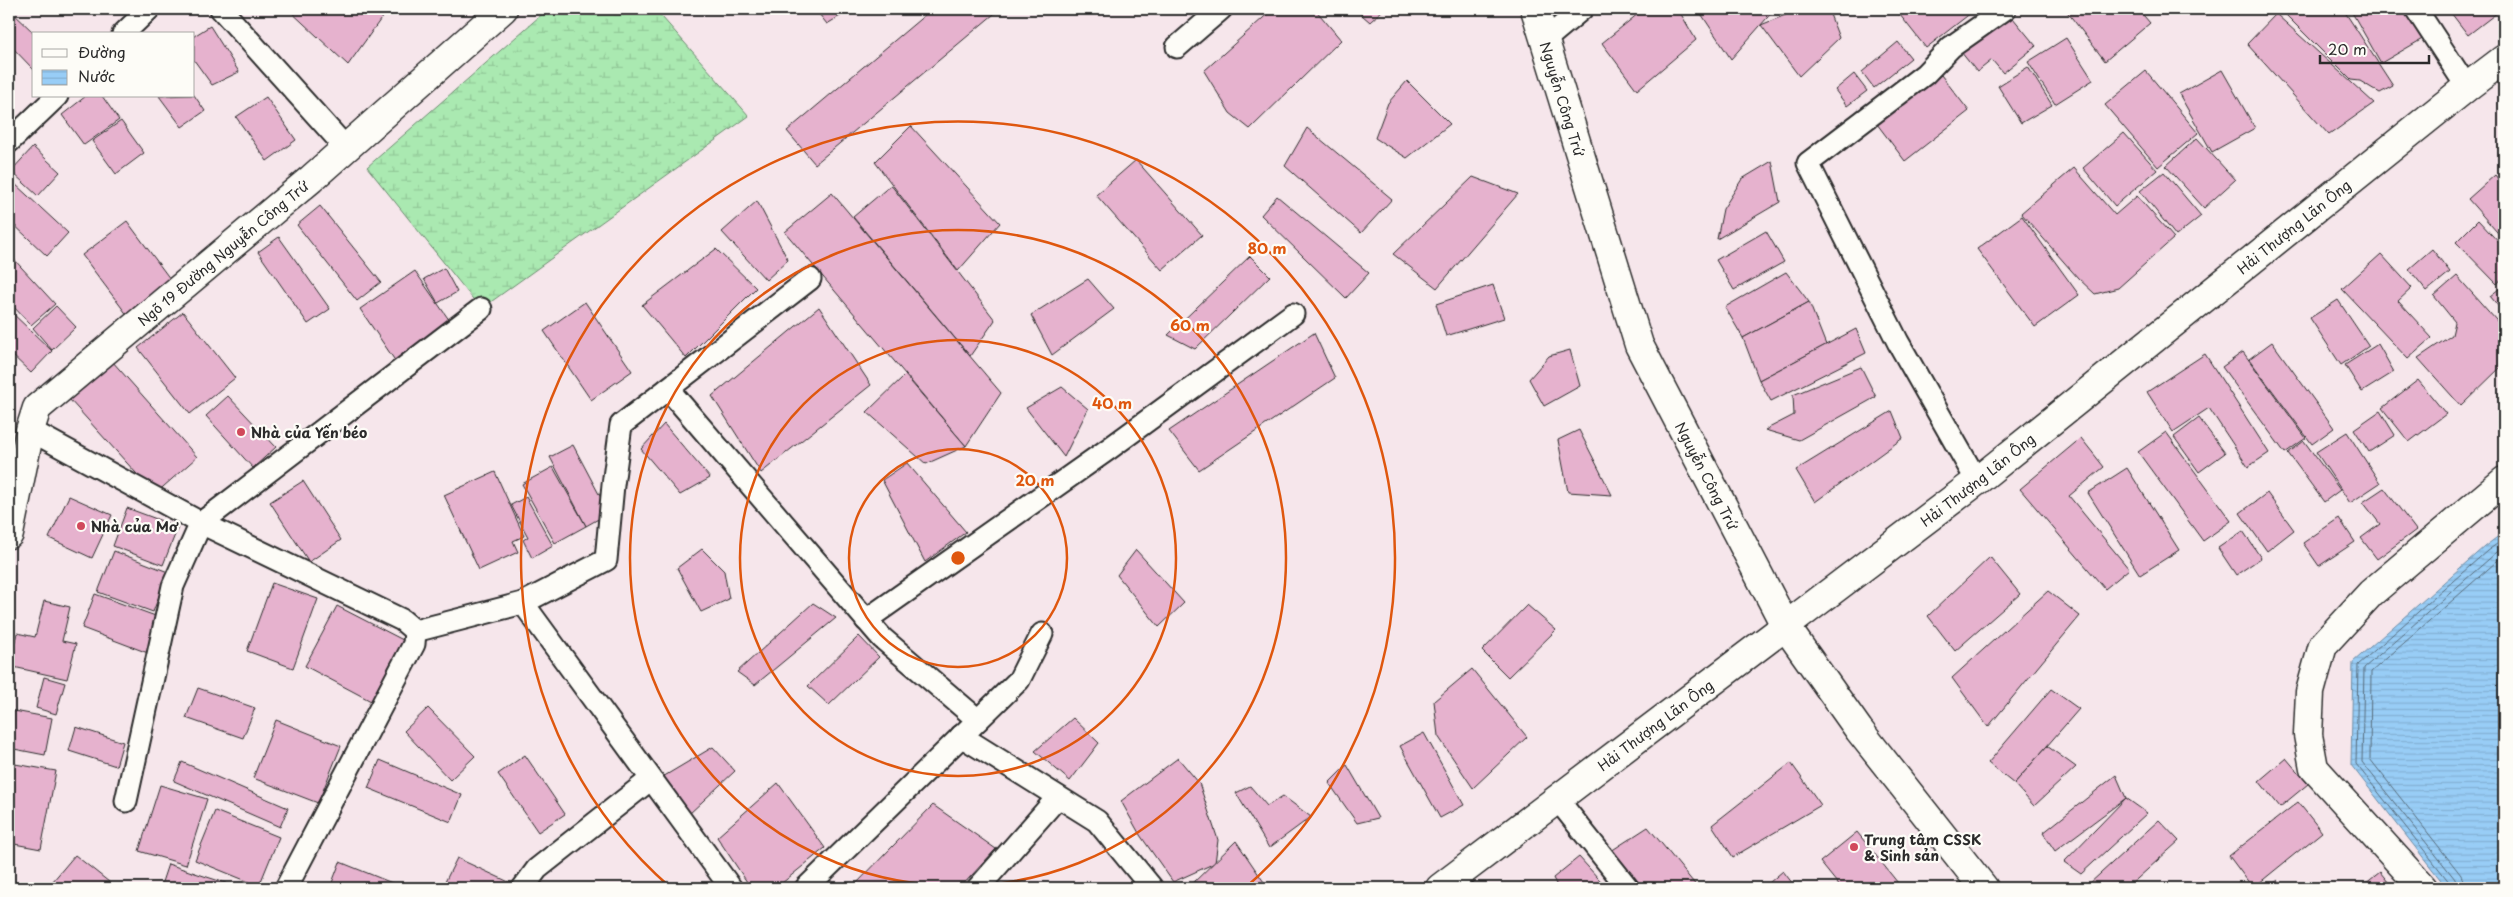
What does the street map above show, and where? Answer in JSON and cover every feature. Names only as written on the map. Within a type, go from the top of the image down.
[{"type":"street","name":"Ngõ 19 Đường Nguyễn Công Trứ","points":[[9,534],[22,437],[37,408],[346,148],[504,9]]},
{"type":"street","name":"Nguyễn Công Trứ","points":[[1535,9],[1639,345],[1786,627],[1859,730],[1984,888]]},
{"type":"street","name":"Hải Thượng Lãn Ông","points":[[1440,888],[1977,481],[2467,86],[2504,60]]},
{"type":"street","points":[[2424,888],[2314,768],[2308,736],[2310,692],[2323,645],[2371,594],[2504,481]]},
{"type":"lane","points":[[125,32],[149,9]]},
{"type":"lane","points":[[221,9],[346,148]]},
{"type":"lane","points":[[1177,47],[1221,9]]},
{"type":"lane","points":[[1545,40],[1582,9]]},
{"type":"lane","points":[[1977,481],[1898,342],[1808,163],[1925,74],[1951,47],[2005,9]]},
{"type":"lane","points":[[2416,9],[2467,86]]},
{"type":"lane","points":[[9,142],[55,98]]},
{"type":"lane","points":[[414,631],[523,602],[606,560],[621,425],[810,280]]},
{"type":"lane","points":[[126,801],[173,586],[201,523],[481,309]]},
{"type":"lane","points":[[866,620],[1110,448],[1293,314]]},
{"type":"lane","points":[[668,389],[882,638],[978,720]]},
{"type":"lane","points":[[22,437],[402,620],[414,631],[414,644],[286,888]]},
{"type":"lane","points":[[523,602],[731,888]]},
{"type":"lane","points":[[806,888],[1019,680],[1042,634]]},
{"type":"lane","points":[[961,736],[1097,821],[1152,888]]},
{"type":"lane","points":[[523,888],[537,869],[651,779]]},
{"type":"lane","points":[[978,888],[1058,797]]},
{"type":"lane","points":[[1558,800],[1628,888]]},
{"type":"green space","points":[[548,9],[655,9],[749,116],[481,309],[367,167]]},
{"type":"water","points":[[2504,532],[2504,888],[2447,888],[2351,765],[2353,662],[2484,547]]},
{"type":"building","points":[[9,9],[33,32],[32,68],[9,44]]},
{"type":"building","points":[[288,9],[388,9],[348,65]]},
{"type":"building","points":[[815,9],[849,9],[850,10],[827,24]]},
{"type":"building","points":[[932,9],[1000,9],[815,164],[787,131]]},
{"type":"building","points":[[1273,9],[1315,9],[1341,40],[1250,129],[1230,113],[1204,71]]},
{"type":"building","points":[[1355,9],[1384,9],[1370,22]]},
{"type":"building","points":[[1644,9],[1678,9],[1696,40],[1637,90],[1602,43]]},
{"type":"building","points":[[1698,9],[1773,9],[1774,10],[1731,59]]},
{"type":"building","points":[[1800,9],[1828,9],[1839,38],[1799,76],[1761,25]]},
{"type":"building","points":[[1897,9],[1976,9],[1926,48]]},
{"type":"building","points":[[2065,9],[2138,9],[2150,23],[2105,61]]},
{"type":"building","points":[[2280,9],[2343,9],[2393,86],[2380,93],[2360,81],[2351,80]]},
{"type":"building","points":[[2350,9],[2407,9],[2424,38],[2381,63]]},
{"type":"building","points":[[2448,9],[2502,9],[2468,35]]},
{"type":"building","points":[[2008,12],[2036,46],[2003,73],[1992,60],[1977,72],[1961,52]]},
{"type":"building","points":[[2276,14],[2374,103],[2329,135],[2247,44]]},
{"type":"building","points":[[210,26],[239,72],[212,85],[195,61],[195,35]]},
{"type":"building","points":[[2066,38],[2093,80],[2055,104],[2028,62]]},
{"type":"building","points":[[1898,42],[1911,58],[1874,88],[1862,72]]},
{"type":"building","points":[[2028,67],[2052,105],[2021,123],[1998,86]]},
{"type":"building","points":[[2222,70],[2255,128],[2212,152],[2179,94]]},
{"type":"building","points":[[2146,71],[2198,133],[2158,167],[2105,105]]},
{"type":"building","points":[[1854,74],[1867,91],[1847,106],[1835,90]]},
{"type":"building","points":[[1941,75],[1969,111],[1905,161],[1877,124]]},
{"type":"building","points":[[1407,81],[1450,124],[1407,158],[1375,138],[1388,103]]},
{"type":"building","points":[[195,96],[205,111],[182,127],[160,98],[195,98]]},
{"type":"building","points":[[266,97],[296,140],[267,161],[236,117]]},
{"type":"building","points":[[83,98],[103,98],[119,120],[84,145],[62,115]]},
{"type":"building","points":[[121,121],[144,153],[116,174],[92,141]]},
{"type":"building","points":[[911,126],[1000,223],[958,271],[875,162]]},
{"type":"building","points":[[1307,128],[1392,199],[1361,233],[1285,166]]},
{"type":"building","points":[[2124,133],[2157,170],[2115,206],[2083,168]]},
{"type":"building","points":[[2197,138],[2235,180],[2204,208],[2166,166]]},
{"type":"building","points":[[33,147],[60,172],[38,196],[11,171]]},
{"type":"building","points":[[1136,160],[1202,235],[1162,270],[1096,195]]},
{"type":"building","points":[[1772,161],[1780,202],[1717,239],[1723,209],[1742,179]]},
{"type":"building","points":[[2074,168],[2115,215],[2137,196],[2174,238],[2118,288],[2095,294],[2078,278],[2021,213]]},
{"type":"building","points":[[2164,172],[2201,216],[2176,236],[2140,191]]},
{"type":"building","points":[[2495,175],[2504,186],[2504,240],[2468,199]]},
{"type":"building","points":[[1473,177],[1518,194],[1437,288],[1393,254]]},
{"type":"building","points":[[14,183],[68,233],[47,256],[9,220],[9,188]]},
{"type":"building","points":[[891,185],[995,320],[970,356],[853,217]]},
{"type":"building","points":[[832,193],[1001,393],[966,446],[785,232]]},
{"type":"building","points":[[1277,196],[1369,273],[1346,298],[1261,215]]},
{"type":"building","points":[[757,201],[788,260],[766,280],[722,232]]},
{"type":"building","points":[[320,206],[381,282],[357,301],[297,225]]},
{"type":"building","points":[[2022,216],[2079,295],[2035,327],[1977,249]]},
{"type":"building","points":[[2478,220],[2504,248],[2504,276],[2497,284],[2456,242]]},
{"type":"building","points":[[127,221],[176,287],[131,320],[82,255]]},
{"type":"building","points":[[1766,231],[1784,262],[1734,290],[1716,260]]},
{"type":"building","points":[[279,237],[330,309],[308,324],[258,252]]},
{"type":"building","points":[[716,249],[756,288],[686,358],[642,305]]},
{"type":"building","points":[[2432,249],[2450,272],[2427,291],[2409,269]]},
{"type":"building","points":[[2381,254],[2412,288],[2398,301],[2432,338],[2408,359],[2342,289]]},
{"type":"building","points":[[10,255],[55,304],[31,325],[9,302]]},
{"type":"building","points":[[1250,256],[1270,276],[1195,349],[1168,335]]},
{"type":"building","points":[[444,268],[457,292],[438,303],[424,279]]},
{"type":"building","points":[[415,271],[452,324],[396,362],[360,309]]},
{"type":"building","points":[[1786,272],[1809,302],[1743,338],[1725,307]]},
{"type":"building","points":[[2457,276],[2504,329],[2504,364],[2461,406],[2418,358],[2452,335],[2455,322],[2434,296]]},
{"type":"building","points":[[1088,279],[1114,309],[1052,355],[1031,315]]},
{"type":"building","points":[[1493,285],[1504,318],[1446,336],[1436,304]]},
{"type":"building","points":[[2504,285],[2504,313],[2490,296]]},
{"type":"building","points":[[2338,300],[2369,346],[2341,365],[2310,318]]},
{"type":"building","points":[[585,302],[632,371],[591,400],[544,331]]},
{"type":"building","points":[[1809,302],[1826,345],[1759,380],[1743,338]]},
{"type":"building","points":[[56,306],[76,327],[52,350],[33,328]]},
{"type":"building","points":[[819,307],[871,385],[761,473],[712,396]]},
{"type":"building","points":[[9,310],[52,351],[31,373],[9,352]]},
{"type":"building","points":[[183,312],[235,378],[190,414],[138,348]]},
{"type":"building","points":[[1856,329],[1866,353],[1771,401],[1759,380]]},
{"type":"building","points":[[1314,333],[1335,378],[1199,470],[1169,431]]},
{"type":"building","points":[[2272,342],[2334,428],[2312,444],[2249,359]]},
{"type":"building","points":[[2378,344],[2394,372],[2362,392],[2345,365]]},
{"type":"building","points":[[1570,350],[1580,386],[1544,406],[1529,379],[1549,356]]},
{"type":"building","points":[[2243,352],[2306,438],[2285,453],[2222,367]]},
{"type":"building","points":[[2205,354],[2269,453],[2248,467],[2209,408],[2173,432],[2147,392]]},
{"type":"building","points":[[112,361],[197,457],[155,494],[69,399]]},
{"type":"building","points":[[1861,367],[1876,397],[1799,440],[1765,430],[1794,415],[1793,395]]},
{"type":"building","points":[[905,375],[966,446],[926,464],[867,412]]},
{"type":"building","points":[[2418,380],[2446,414],[2409,442],[2382,408]]},
{"type":"building","points":[[1062,387],[1088,409],[1064,457],[1026,408]]},
{"type":"building","name":"Nhà của Yến béo","points":[[228,396],[276,447],[253,468],[206,416]]},
{"type":"building","points":[[1892,411],[1903,438],[1815,502],[1796,470]]},
{"type":"building","points":[[2380,411],[2395,435],[2369,452],[2354,429]]},
{"type":"building","points":[[2199,418],[2225,453],[2199,472],[2174,437]]},
{"type":"building","points":[[664,424],[710,478],[680,495],[641,449]]},
{"type":"building","points":[[1579,430],[1612,495],[1568,492],[1558,440]]},
{"type":"building","points":[[2166,432],[2231,521],[2203,541],[2138,452]]},
{"type":"building","points":[[2347,432],[2380,483],[2350,503],[2316,452]]},
{"type":"building","points":[[2081,438],[2104,467],[2069,496],[2129,569],[2105,589],[2020,489]]},
{"type":"building","points":[[2304,441],[2340,490],[2324,502],[2288,453]]},
{"type":"building","points":[[573,445],[609,513],[586,526],[550,457]]},
{"type":"building","points":[[907,463],[966,532],[925,562],[882,480]]},
{"type":"building","points":[[553,467],[586,526],[555,543],[522,484]]},
{"type":"building","points":[[2127,468],[2179,550],[2140,575],[2088,493]]},
{"type":"building","points":[[495,472],[524,536],[513,541],[518,552],[479,570],[444,495]]},
{"type":"building","points":[[303,481],[341,540],[309,562],[270,502]]},
{"type":"building","points":[[2384,488],[2416,530],[2377,559],[2361,538],[2380,524],[2363,502]]},
{"type":"building","points":[[2267,493],[2294,530],[2267,551],[2240,513]]},
{"type":"building","name":"Nhà của Mơ","points":[[69,496],[112,515],[92,558],[49,538]]},
{"type":"building","points":[[526,497],[553,546],[532,558],[523,540],[528,537],[511,505]]},
{"type":"building","points":[[127,508],[178,527],[163,565],[113,546]]},
{"type":"building","points":[[2339,518],[2355,542],[2319,566],[2303,543]]},
{"type":"building","points":[[2243,531],[2261,558],[2236,575],[2218,548]]},
{"type":"building","points":[[702,549],[724,571],[729,599],[701,612],[677,568]]},
{"type":"building","points":[[1136,550],[1184,603],[1159,627],[1117,575]]},
{"type":"building","points":[[114,551],[168,572],[153,612],[98,592]]},
{"type":"building","points":[[1990,557],[2020,594],[1955,651],[1928,616]]},
{"type":"building","points":[[272,583],[318,599],[293,668],[247,651]]},
{"type":"building","points":[[2048,591],[2080,616],[1988,727],[1952,678]]},
{"type":"building","points":[[95,594],[161,618],[148,653],[82,628]]},
{"type":"building","points":[[44,601],[70,607],[62,641],[76,644],[67,679],[9,666],[17,633],[35,637]]},
{"type":"building","points":[[813,603],[836,618],[755,685],[737,672]]},
{"type":"building","points":[[1527,605],[1556,630],[1508,677],[1482,651]]},
{"type":"building","points":[[337,606],[403,640],[371,701],[305,666]]},
{"type":"building","points":[[859,636],[879,657],[829,705],[808,686]]},
{"type":"building","points":[[1472,669],[1527,737],[1473,788],[1438,736],[1434,701]]},
{"type":"building","points":[[44,677],[65,683],[56,714],[36,708]]},
{"type":"building","points":[[198,688],[255,708],[243,738],[186,718]]},
{"type":"building","points":[[2051,689],[2079,709],[2014,784],[1988,763]]},
{"type":"building","points":[[428,708],[475,756],[450,780],[404,731]]},
{"type":"building","points":[[9,710],[52,718],[45,755],[9,748]]},
{"type":"building","points":[[1073,718],[1099,743],[1070,781],[1035,751]]},
{"type":"building","points":[[276,720],[341,746],[318,803],[253,778]]},
{"type":"building","points":[[76,727],[123,742],[116,766],[69,751]]},
{"type":"building","points":[[1424,733],[1464,805],[1440,818],[1400,746]]},
{"type":"building","points":[[2047,746],[2076,767],[2034,806],[2014,784]]},
{"type":"building","points":[[713,747],[735,771],[688,815],[661,778]]},
{"type":"building","points":[[525,755],[565,814],[538,832],[498,774]]},
{"type":"building","points":[[1178,758],[1199,783],[1218,840],[1215,863],[1173,882],[1140,835],[1121,801]]},
{"type":"building","points":[[2286,758],[2308,784],[2280,807],[2259,781]]},
{"type":"building","points":[[380,760],[462,795],[451,822],[368,788]]},
{"type":"building","points":[[182,762],[288,808],[280,827],[174,781]]},
{"type":"building","points":[[9,763],[56,771],[41,849],[9,843]]},
{"type":"building","points":[[1791,763],[1821,805],[1733,857],[1712,825]]},
{"type":"building","points":[[1347,765],[1378,818],[1357,823],[1329,783]]},
{"type":"building","points":[[2116,775],[2126,798],[2055,851],[2043,833]]},
{"type":"building","points":[[778,783],[825,848],[776,888],[751,888],[717,837]]},
{"type":"building","points":[[160,785],[207,799],[186,865],[139,851]]},
{"type":"building","points":[[1250,786],[1267,806],[1283,796],[1311,817],[1269,848],[1236,793]]},
{"type":"building","points":[[2126,798],[2147,813],[2081,874],[2064,862]]},
{"type":"building","points":[[2298,802],[2322,832],[2253,888],[2229,856]]},
{"type":"building","points":[[933,805],[996,849],[960,888],[852,888]]},
{"type":"building","points":[[215,811],[279,837],[259,886],[195,860]]},
{"type":"building","points":[[2159,820],[2179,841],[2127,888],[2093,888],[2089,884]]},
{"type":"building","points":[[1648,827],[1698,888],[1634,888],[1611,851]]},
{"type":"building","name":"Trung tâm CSSK & Sinh sản","points":[[1857,832],[1902,888],[1841,888],[1820,862]]},
{"type":"building","points":[[1236,841],[1268,888],[1188,888]]},
{"type":"building","points":[[75,855],[109,882],[104,888],[47,888]]},
{"type":"building","points":[[1579,857],[1607,888],[1558,888],[1553,878]]},
{"type":"building","points":[[457,858],[511,883],[508,888],[442,888]]},
{"type":"building","points":[[340,862],[397,885],[395,888],[330,888]]},
{"type":"building","points":[[168,864],[207,877],[241,888],[160,888]]},
{"type":"building","points":[[1783,871],[1796,888],[1763,888]]},
{"type":"building","points":[[2380,872],[2393,888],[2360,888]]},
{"type":"building","points":[[2278,880],[2285,888],[2268,888]]},
{"type":"place","name":"Nhà của Yến béo","points":[[241,432]]},
{"type":"place","name":"Nhà của Mơ","points":[[81,526]]},
{"type":"place","name":"Trung tâm CSSK & Sinh sản","points":[[1854,847]]}]
